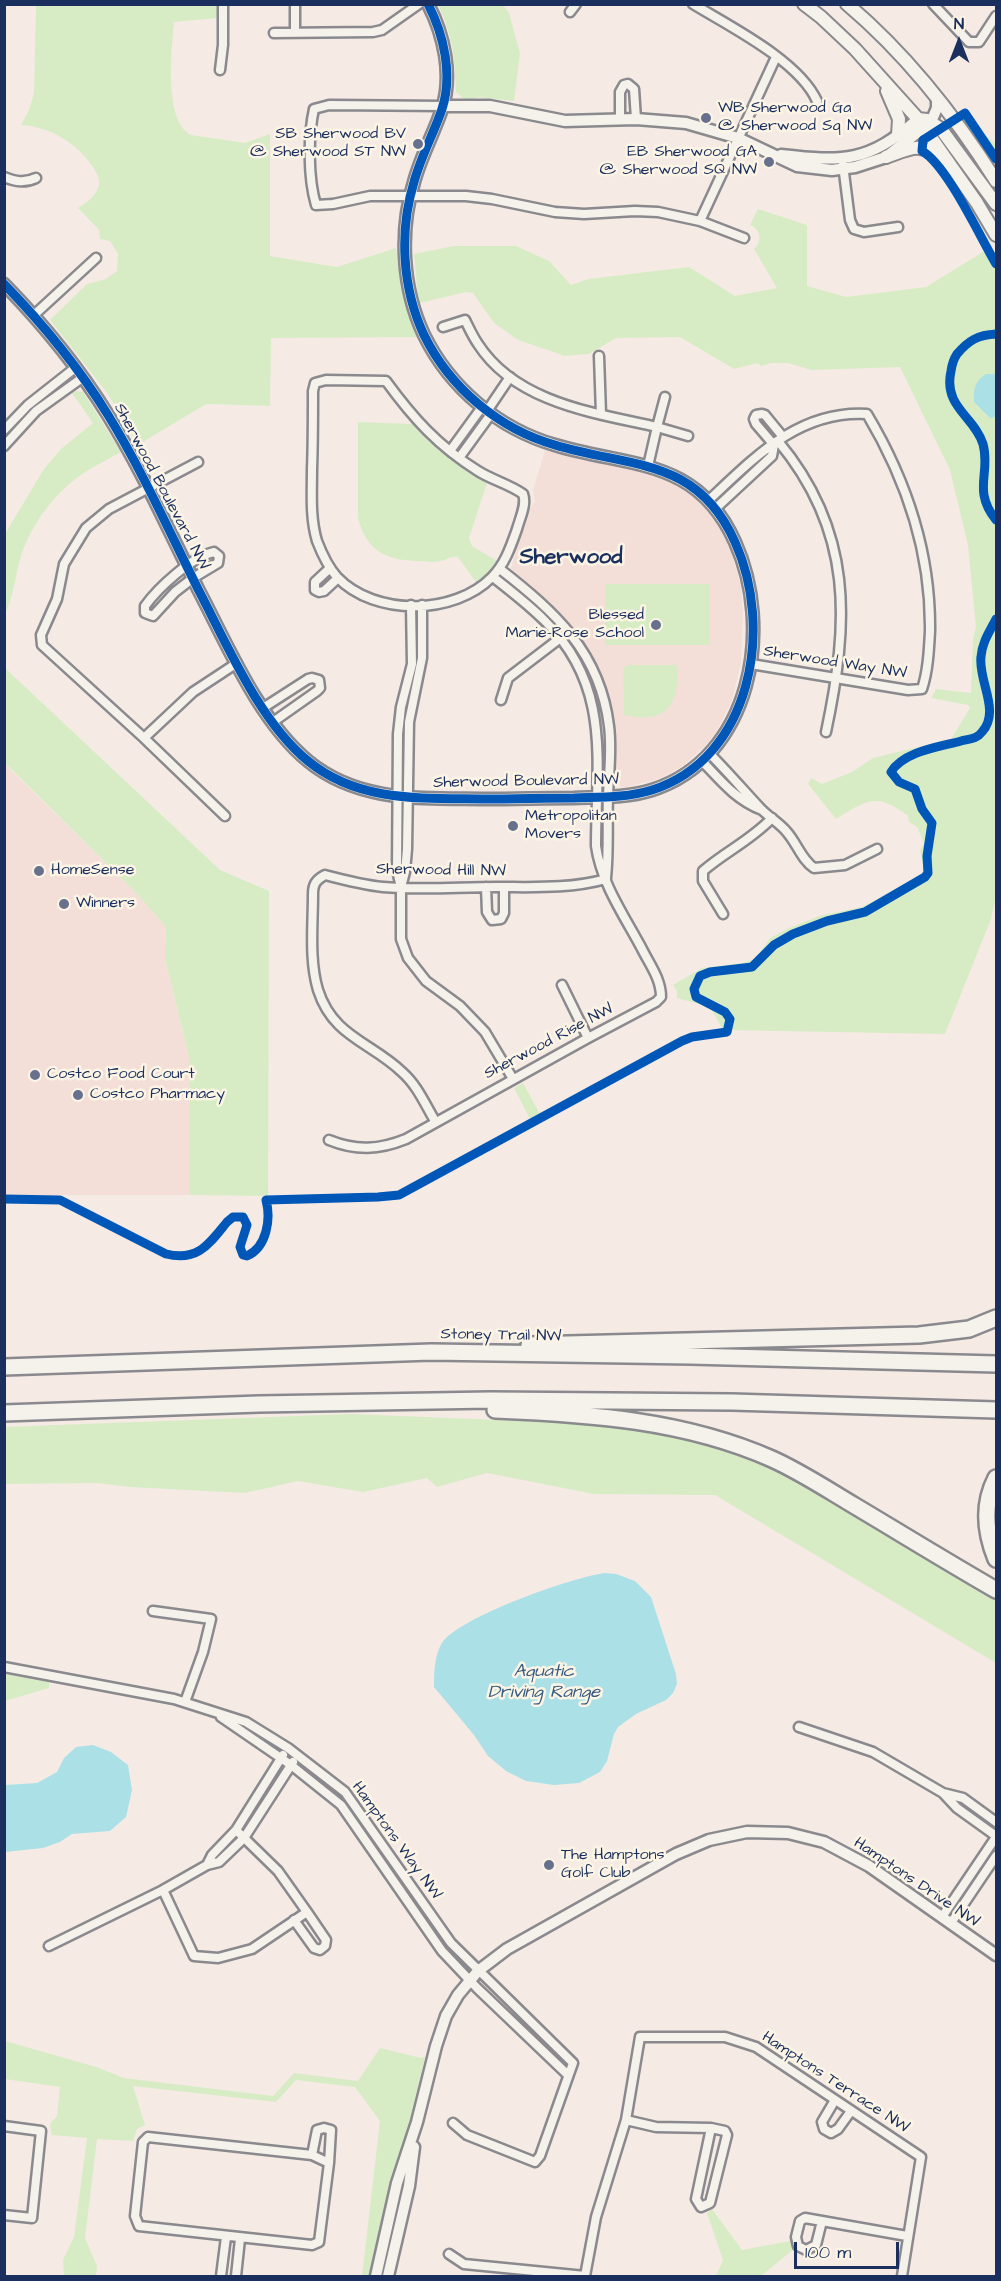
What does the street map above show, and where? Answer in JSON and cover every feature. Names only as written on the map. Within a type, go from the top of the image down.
[{"type":"highway","points":[[430,1352],[467,1347],[580,1343],[919,1335],[969,1329],[996,1318]]},
{"type":"highway","name":"Stoney Trail NW","points":[[4,1367],[430,1352],[996,1364]]},
{"type":"highway","points":[[4,1358],[95,1355],[179,1360]]},
{"type":"highway","points":[[870,1360],[996,1355]]},
{"type":"highway","points":[[385,1401],[401,1407],[560,1413],[623,1419],[670,1427],[720,1440],[749,1449],[795,1470],[996,1590]]},
{"type":"highway","points":[[4,1413],[385,1401],[732,1402],[996,1410]]},
{"type":"highway","points":[[996,1478],[990,1491],[986,1518],[987,1532],[996,1559]]},
{"type":"main road","points":[[804,4],[855,49],[924,123],[996,235]]},
{"type":"main road","points":[[847,4],[885,38],[937,98],[996,181]]},
{"type":"main road","points":[[879,77],[897,111],[898,135]]},
{"type":"main road","points":[[924,123],[941,129],[996,204]]},
{"type":"main road","points":[[886,156],[914,147],[922,147],[928,149],[953,170]]},
{"type":"street","points":[[220,70],[223,45],[223,4]]},
{"type":"street","points":[[295,4],[295,33]]},
{"type":"street","points":[[274,33],[378,31],[419,4]]},
{"type":"street","name":"Sherwood Boulevard NW","points":[[4,284],[34,315],[109,416],[237,663],[263,708],[295,749],[324,773],[359,790],[403,797],[495,799],[629,796],[659,788],[677,779],[706,758],[725,733],[746,688],[751,664],[753,618],[747,578],[735,541],[713,504],[681,478],[648,466],[545,442],[515,429],[463,390],[443,366],[426,338],[408,286],[405,227],[417,172],[444,105],[447,76],[445,56],[437,24],[428,4]]},
{"type":"street","points":[[693,4],[776,57],[811,87],[817,101]]},
{"type":"street","points":[[933,4],[969,42],[979,42],[996,16]]},
{"type":"street","points":[[700,220],[776,57]]},
{"type":"street","points":[[620,119],[620,92],[624,85],[628,84],[634,89],[636,118]]},
{"type":"street","points":[[843,164],[865,165],[886,156],[924,123],[937,108],[937,98]]},
{"type":"street","points":[[744,238],[700,220],[658,212],[564,213],[466,196],[370,196],[333,204],[316,205],[311,189],[311,123],[314,109],[329,105],[490,106],[565,121],[636,118],[686,123],[738,138],[797,166],[820,170],[843,164],[872,151],[924,123]]},
{"type":"street","points":[[843,164],[850,220],[854,229],[864,232],[898,226]]},
{"type":"street","points":[[4,177],[14,181],[28,181],[36,178]]},
{"type":"street","points":[[34,315],[96,258]]},
{"type":"street","points":[[443,327],[465,320],[477,344],[490,359],[510,377],[538,394],[558,402],[688,436]]},
{"type":"street","points":[[599,356],[601,414]]},
{"type":"street","points":[[4,430],[38,396],[75,368]]},
{"type":"street","points":[[459,458],[487,410],[510,377]]},
{"type":"street","points":[[4,446],[36,411],[82,378]]},
{"type":"street","points":[[326,380],[386,381],[405,409],[450,451],[492,479],[523,494],[525,499],[507,555],[493,577],[473,592],[457,599],[440,604],[422,605],[390,603],[369,597],[338,578],[330,568],[318,542],[312,515],[313,391],[315,383],[326,380]]},
{"type":"street","points":[[648,466],[665,396]]},
{"type":"street","points":[[450,451],[487,410]]},
{"type":"street","name":"Sherwood Way NW","points":[[713,504],[772,456],[778,441],[803,425],[843,414],[867,414],[885,444],[903,484],[922,546],[928,582],[930,617],[925,680],[921,689],[908,690],[751,664]]},
{"type":"street","points":[[778,441],[811,490],[825,521],[835,554],[842,605],[842,640],[826,732]]},
{"type":"street","points":[[198,462],[108,509],[95,520],[78,539],[64,564],[57,599],[41,635],[42,645],[225,816]]},
{"type":"street","points":[[210,553],[216,553],[219,556],[216,565],[193,578],[165,602],[153,616],[145,613],[145,606],[151,598],[187,567],[210,553]]},
{"type":"street","points":[[330,568],[315,582],[315,590],[322,592],[338,578]]},
{"type":"street","points":[[500,568],[542,603],[569,631],[591,667],[609,725],[610,748],[602,797]]},
{"type":"street","points":[[493,577],[547,623],[577,663],[586,680],[594,705],[602,797]]},
{"type":"street","points":[[403,797],[399,723],[412,659],[411,605]]},
{"type":"street","points":[[422,605],[422,658],[409,722],[397,871],[401,887],[400,930],[408,958],[426,981],[460,1006],[485,1032],[513,1079]]},
{"type":"street","points":[[501,700],[508,678],[569,631]]},
{"type":"street","points":[[144,738],[193,692],[237,663]]},
{"type":"street","points":[[263,708],[308,679],[319,680],[320,688],[317,691],[273,722]]},
{"type":"street","points":[[706,758],[736,797],[762,810],[772,818],[794,840],[806,862],[814,868],[845,865],[877,849]]},
{"type":"street","name":"Sherwood Rise NW","points":[[329,1140],[353,1148],[385,1146],[406,1139],[435,1121],[656,1002],[661,997],[659,981],[615,900],[598,861],[596,846],[602,797]]},
{"type":"street","points":[[723,914],[703,881],[703,871],[713,862],[742,845],[772,818]]},
{"type":"street","name":"Sherwood Hill NW","points":[[435,1121],[412,1082],[402,1071],[354,1039],[337,1024],[318,991],[313,958],[313,886],[317,879],[325,875],[355,883],[401,887],[504,887],[568,886],[606,879]]},
{"type":"street","points":[[486,887],[487,912],[492,920],[501,919],[504,913],[504,887]]},
{"type":"street","points":[[562,985],[588,1038]]},
{"type":"street","points":[[321,1020],[330,1014]]},
{"type":"street","points":[[153,1611],[211,1619],[203,1652],[185,1702]]},
{"type":"street","name":"Hamptons Way NW","points":[[4,1667],[185,1702],[213,1711],[246,1722],[298,1755],[345,1792],[451,1943],[573,2063],[568,2075],[442,1951],[341,1804],[291,1765],[213,1711]]},
{"type":"street","points":[[799,1727],[873,1752],[943,1793],[963,1798],[996,1822]]},
{"type":"street","points":[[207,1865],[212,1855],[236,1830],[288,1748]]},
{"type":"street","points":[[49,1946],[163,1890],[207,1865],[219,1862],[244,1838],[298,1755]]},
{"type":"street","points":[[943,1793],[957,1808],[996,1836],[946,1920]]},
{"type":"street","points":[[236,1830],[278,1871],[326,1940],[325,1946],[320,1950],[314,1948],[294,1920]]},
{"type":"street","name":"Hamptons Drive NW","points":[[376,2277],[397,2184],[417,2122],[446,2016],[458,1995],[478,1971],[507,1949],[676,1854],[709,1840],[747,1832],[788,1833],[824,1842],[869,1866],[996,1955]]},
{"type":"street","points":[[381,1861],[389,1855]]},
{"type":"street","points":[[946,1920],[996,1856]]},
{"type":"street","points":[[163,1890],[194,1956],[218,1958],[252,1949],[307,1912]]},
{"type":"street","points":[[519,2028],[527,2020]]},
{"type":"street","name":"Hamptons Terrace NW","points":[[585,2276],[596,2217],[626,2120],[640,2037],[725,2037],[756,2048],[921,2157],[902,2277]]},
{"type":"street","points":[[453,2123],[467,2135],[535,2162],[540,2156],[568,2075]]},
{"type":"street","points":[[835,2100],[822,2122],[824,2129],[831,2133],[838,2129],[851,2111]]},
{"type":"street","points":[[626,2120],[656,2127],[711,2128],[725,2131],[727,2135],[710,2203],[701,2207],[696,2199],[711,2128]]},
{"type":"street","name":"Hamptons Drive NW","points":[[388,2277],[409,2186],[417,2122]]},
{"type":"street","points":[[4,2126],[41,2132],[32,2218],[4,2215]]},
{"type":"street","points":[[312,2155],[315,2133],[317,2130],[326,2128],[332,2133],[329,2163],[319,2242],[312,2245],[240,2239],[139,2226],[135,2217],[143,2142],[148,2137],[312,2155],[329,2163]]},
{"type":"street","points":[[822,2222],[907,2236]]},
{"type":"street","points":[[221,2277],[226,2237]]},
{"type":"street","points":[[236,2277],[240,2239]]},
{"type":"street","points":[[449,2254],[464,2264],[585,2276]]},
{"type":"shaded area","name":"Blessed Marie-Rose School","points":[[545,450],[637,471],[673,483],[704,505],[729,542],[741,587],[743,617],[741,662],[732,700],[717,731],[708,743],[684,765],[661,778],[627,787],[617,784],[614,779],[615,748],[611,714],[605,688],[595,665],[576,633],[557,610],[513,573],[511,568],[528,512],[535,501],[533,491]]},
{"type":"shaded area","points":[[4,763],[136,893],[166,927],[165,959],[190,1061],[190,1195],[5,1195]]},
{"type":"green space","points":[[440,4],[503,5],[509,13],[520,53],[514,101],[479,97],[470,100],[464,99],[456,92],[452,49]]},
{"type":"green space","points":[[36,5],[217,5],[217,18],[174,22],[171,83],[176,115],[182,127],[191,135],[245,143],[270,134],[270,256],[337,267],[396,248],[401,289],[407,300],[408,312],[417,337],[271,338],[270,406],[206,404],[138,445],[108,394],[50,320],[87,284],[106,279],[117,271],[118,254],[110,241],[100,239],[99,230],[78,208],[91,198],[98,188],[98,175],[93,167],[79,150],[62,137],[32,126],[21,125],[34,93]]},
{"type":"green space","points":[[966,113],[977,128],[996,144],[996,165],[983,144],[961,117]]},
{"type":"green space","points":[[758,209],[807,225],[807,286],[846,297],[926,287],[991,247],[996,256],[996,896],[991,919],[945,1034],[723,1030],[710,1007],[677,998],[677,991],[673,985],[702,968],[743,963],[756,958],[770,938],[787,929],[819,916],[862,907],[925,873],[920,851],[924,843],[917,827],[909,822],[908,816],[888,804],[872,801],[836,819],[808,784],[811,778],[822,784],[852,772],[873,758],[951,739],[970,708],[968,705],[931,698],[936,689],[971,693],[973,638],[976,627],[968,545],[950,470],[900,367],[811,370],[788,363],[771,363],[761,366],[758,363],[734,369],[680,337],[616,338],[589,354],[565,356],[518,340],[494,323],[473,293],[466,292],[420,303],[418,296],[414,254],[454,246],[516,246],[549,261],[571,285],[588,279],[689,267],[735,296],[777,288],[754,249],[759,242],[759,236],[756,229],[750,225]]},
{"type":"green space","points":[[83,392],[121,452],[74,480],[54,499],[38,520],[19,563],[5,614],[5,534],[44,469],[61,449],[93,423],[72,393]]},
{"type":"green space","points":[[358,422],[412,424],[447,456],[487,483],[469,538],[472,546],[499,562],[478,585],[458,557],[436,562],[398,559],[380,553],[367,539],[358,518]]},
{"type":"green space","points":[[605,584],[710,584],[710,645],[605,645]]},
{"type":"green space","points":[[627,665],[677,665],[676,691],[667,709],[650,717],[624,715],[623,669]]},
{"type":"green space","points":[[4,667],[220,870],[269,891],[268,1196],[190,1195],[190,1061],[165,959],[166,927],[136,893],[5,763]]},
{"type":"green space","points":[[523,1083],[541,1116],[531,1121],[514,1088]]},
{"type":"green space","points":[[350,1414],[600,1424],[663,1434],[711,1445],[779,1472],[996,1598],[996,1663],[715,1495],[594,1494],[487,1473],[437,1487],[427,1478],[363,1492],[298,1481],[245,1493],[130,1487],[98,1483],[5,1484],[4,1427]]},
{"type":"green space","points":[[5,1674],[49,1682],[49,1688],[5,1701]]},
{"type":"green space","points":[[5,2041],[96,2067],[124,2078],[273,2096],[294,2073],[358,2081],[380,2048],[425,2057],[405,2142],[388,2197],[371,2276],[362,2276],[380,2121],[355,2087],[296,2080],[276,2102],[133,2086],[145,2125],[137,2129],[133,2141],[97,2139],[85,2238],[97,2266],[96,2276],[64,2276],[63,2260],[74,2237],[87,2138],[52,2135],[50,2124],[57,2116],[60,2087],[5,2079]]},
{"type":"green space","points":[[712,2209],[742,2250],[790,2241],[794,2249],[761,2276],[716,2276],[723,2260],[707,2213]]},
{"type":"water","points":[[986,374],[996,374],[996,417],[990,418],[974,402],[976,386]]},
{"type":"water","name":"Aquatic Driving Range","points":[[605,1573],[616,1574],[635,1581],[651,1597],[676,1674],[677,1684],[673,1693],[666,1700],[636,1714],[618,1727],[607,1761],[600,1772],[579,1783],[554,1785],[526,1781],[506,1771],[488,1756],[474,1735],[434,1687],[437,1653],[442,1643],[453,1633],[493,1610],[568,1582]]},
{"type":"water","points":[[93,1745],[111,1752],[128,1765],[132,1790],[126,1817],[110,1831],[72,1834],[60,1842],[43,1848],[5,1852],[5,1785],[37,1783],[57,1772],[64,1758],[76,1747]]},
{"type":"cycle path","points":[[4,284],[60,347],[108,415],[144,479],[198,589],[259,704],[290,744],[308,761],[348,785],[392,795],[439,799],[623,796],[652,790],[686,774],[713,750],[732,720],[746,686],[752,650],[753,613],[747,576],[735,542],[719,514],[702,494],[681,480],[659,470],[555,445],[515,429],[478,404],[462,389],[435,354],[424,335],[407,279],[405,240],[406,220],[414,182],[442,109],[447,83],[442,42],[428,4]]},
{"type":"cycle path","points":[[996,159],[965,113],[923,140],[922,151],[932,159],[952,186],[996,264]]},
{"type":"cycle path","points":[[996,334],[979,337],[961,349],[953,362],[950,383],[955,403],[979,434],[983,444],[985,454],[983,490],[985,500],[996,520]]},
{"type":"cycle path","points":[[4,1199],[60,1200],[166,1254],[177,1256],[195,1253],[202,1249],[233,1217],[243,1217],[247,1225],[240,1247],[243,1255],[247,1256],[259,1246],[266,1232],[268,1216],[266,1200],[399,1195],[682,1041],[692,1037],[727,1032],[730,1019],[725,1012],[696,997],[694,989],[700,976],[710,972],[752,967],[774,945],[793,934],[827,921],[865,912],[925,877],[928,873],[927,856],[932,823],[922,809],[915,789],[899,782],[891,772],[904,759],[913,755],[973,738],[982,732],[987,724],[989,705],[981,657],[996,619]]},
{"type":"place","name":"WB Sherwood Ga @ Sherwood Sq NW","points":[[706,118]]},
{"type":"place","name":"SB Sherwood BV @ Sherwood ST NW","points":[[418,144]]},
{"type":"place","name":"EB Sherwood GA @ Sherwood SQ NW","points":[[769,162]]},
{"type":"place","name":"Blessed Marie-Rose School","points":[[656,625]]},
{"type":"place","name":"Metropolitan Movers","points":[[513,826]]},
{"type":"place","name":"HomeSense","points":[[39,871]]},
{"type":"place","name":"Winners","points":[[64,904]]},
{"type":"place","name":"Costco Food Court","points":[[35,1075]]},
{"type":"place","name":"Costco Pharmacy","points":[[78,1095]]},
{"type":"place","name":"The Hamptons Golf Club","points":[[549,1865]]},
{"type":"district","name":"Sherwood","points":[[571,558]]}]
